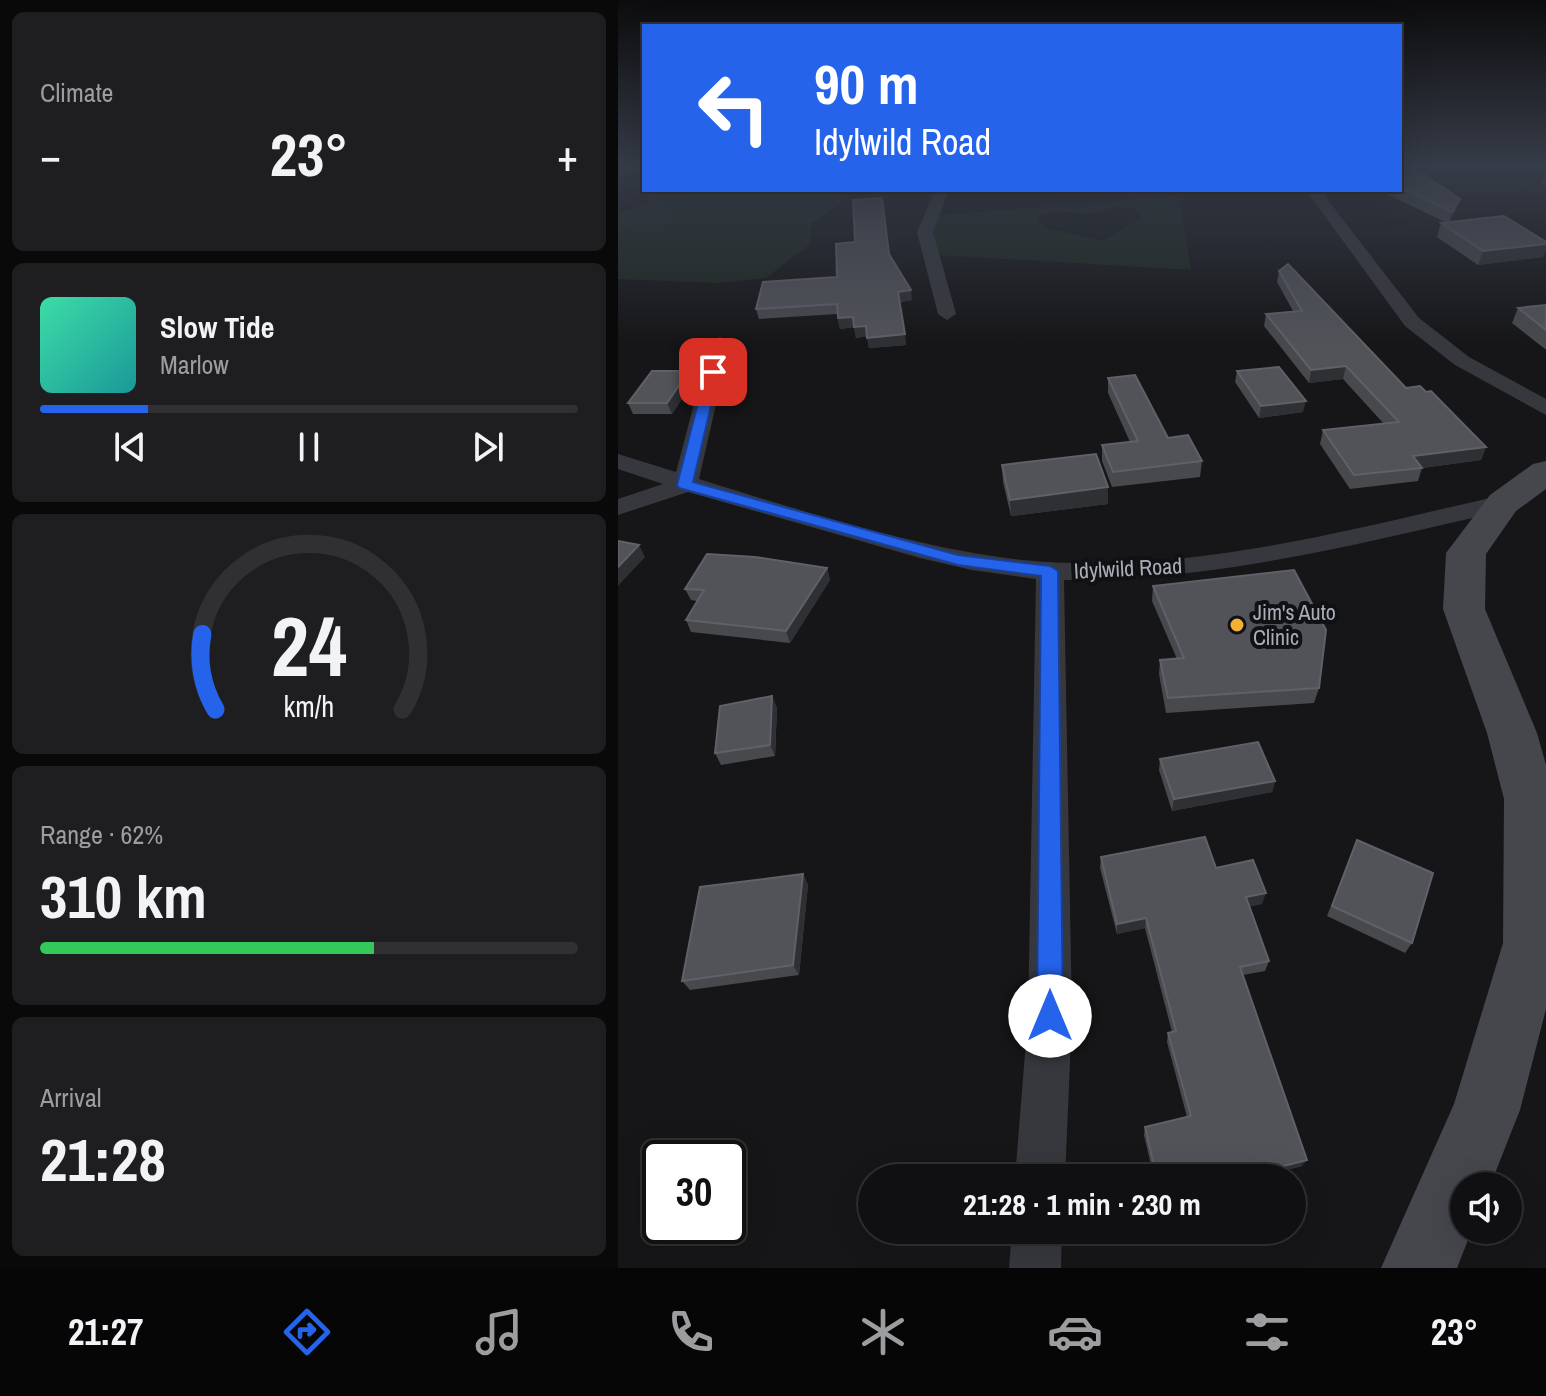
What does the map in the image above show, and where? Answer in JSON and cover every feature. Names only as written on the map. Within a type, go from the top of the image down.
[{"type":"main road","points":[[1419,1268],[1486,1110],[1533,943],[1530,799],[1512,733],[1464,609],[1466,553],[1503,503],[1546,472]]},
{"type":"street","points":[[927,226],[925,232],[947,314]]},
{"type":"street","points":[[1340,226],[1412,322],[1462,361],[1546,408]]},
{"type":"street","points":[[618,507],[685,485],[720,343]]},
{"type":"street","name":"Idylwild Road","points":[[618,461],[685,485],[958,560],[1050,571],[1156,569],[1257,558],[1503,503]]},
{"type":"street","points":[[1041,1164],[1050,1016],[1050,571]]},
{"type":"street","points":[[1035,1268],[1036,1244]]},
{"type":"shaded area","points":[[618,226],[812,226],[809,245],[766,278],[717,283],[618,279]]},
{"type":"shaded area","points":[[934,226],[1044,226],[1102,241],[1128,226],[1184,226],[1191,270],[938,255]]},
{"type":"building","points":[[854,226],[886,226],[889,254],[911,290],[898,292],[905,334],[867,338],[866,326],[854,327],[853,317],[838,318],[837,304],[756,309],[763,282],[837,277],[836,244],[855,242]]},
{"type":"building","points":[[1446,226],[1520,226],[1546,242],[1546,244],[1483,251]]},
{"type":"building","points":[[1288,264],[1406,388],[1420,386],[1426,392],[1431,391],[1486,447],[1413,456],[1422,468],[1354,475],[1323,430],[1399,422],[1346,366],[1311,370],[1266,314],[1302,311],[1279,271]]},
{"type":"building","points":[[1546,305],[1546,330],[1518,308]]},
{"type":"building","points":[[1279,367],[1306,401],[1261,406],[1237,371]]},
{"type":"building","points":[[652,371],[689,371],[667,403],[628,403]]},
{"type":"building","points":[[1135,375],[1168,438],[1188,435],[1202,461],[1113,472],[1102,445],[1138,441],[1108,378]]},
{"type":"building","points":[[1096,454],[1108,487],[1010,500],[1002,465]]},
{"type":"building","points":[[618,541],[639,545],[618,567]]},
{"type":"building","points":[[707,554],[755,557],[827,568],[786,631],[686,620],[704,590],[685,589]]},
{"type":"building","points":[[1294,570],[1326,630],[1319,688],[1168,698],[1160,660],[1184,658],[1153,586]]},
{"type":"building","points":[[772,696],[770,745],[715,753],[720,706]]},
{"type":"building","points":[[1258,742],[1275,781],[1174,799],[1160,759]]},
{"type":"building","points":[[1205,837],[1216,868],[1253,860],[1266,893],[1246,897],[1269,961],[1240,967],[1307,1160],[1291,1164],[1154,1164],[1145,1127],[1191,1116],[1168,1033],[1176,1031],[1146,918],[1117,924],[1101,857]]},
{"type":"building","points":[[1357,840],[1433,873],[1412,943],[1332,906]]},
{"type":"building","points":[[803,874],[793,965],[682,981],[700,887]]},
{"type":"place","name":"Jim's Auto Clinic","points":[[1237,625]]},
{"type":"route","points":[[713,372],[685,485],[958,560],[1050,571],[1050,1016]]}]
